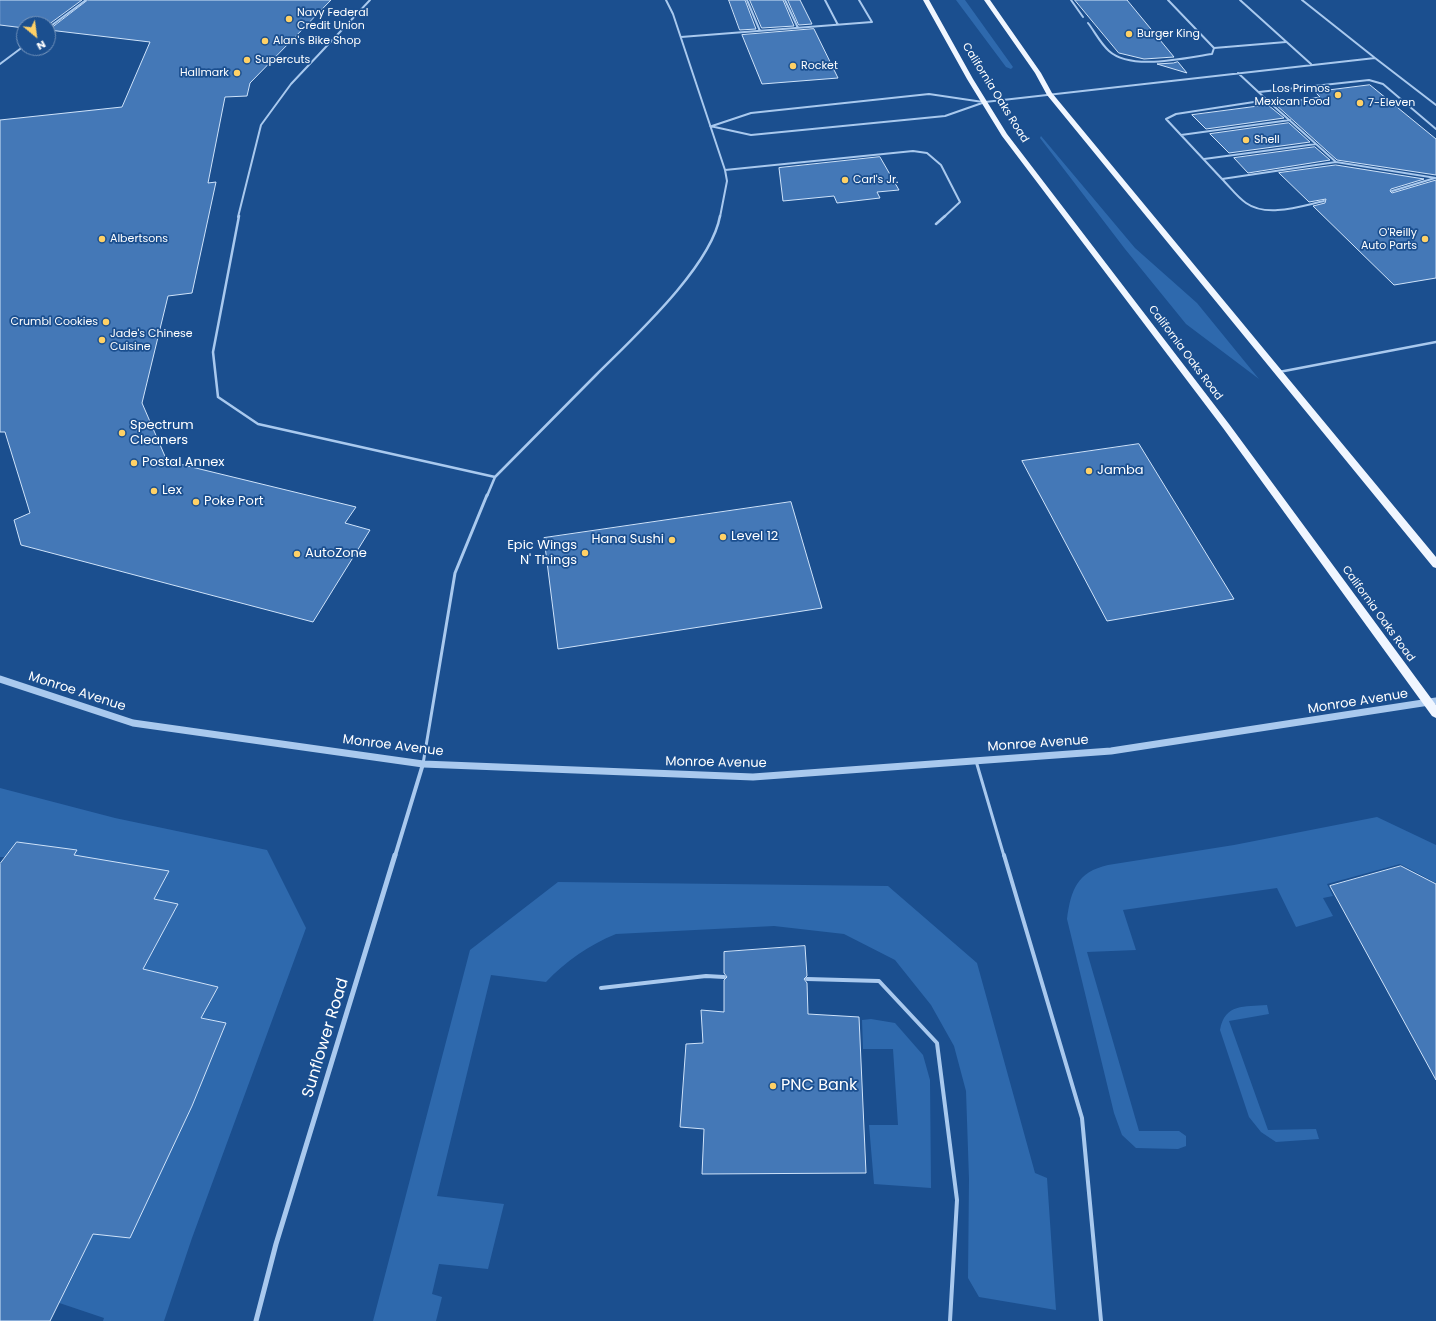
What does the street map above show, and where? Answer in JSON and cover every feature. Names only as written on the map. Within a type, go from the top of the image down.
[{"type":"main road","name":"California Oaks Road","points":[[926,0],[970,79],[1004,135],[1226,426],[1432,702],[1436,713]]},
{"type":"main road","points":[[986,0],[1038,73],[1049,94],[1436,564]]},
{"type":"street","name":"Monroe Avenue","points":[[0,679],[133,723],[423,764],[753,777],[1111,751],[1432,702]]},
{"type":"street","name":"Sunflower Road","points":[[256,1321],[276,1244],[423,764]]},
{"type":"lane","points":[[56,22],[86,0]]},
{"type":"lane","points":[[370,0],[291,84],[261,125],[238,218],[213,352],[218,397],[258,424],[495,477]]},
{"type":"lane","points":[[423,764],[455,573],[495,477],[648,323],[695,268],[718,228],[727,182],[725,170],[681,37],[673,14],[666,0]]},
{"type":"lane","points":[[748,0],[760,31]]},
{"type":"lane","points":[[785,0],[798,28]]},
{"type":"lane","points":[[825,0],[838,25]]},
{"type":"lane","points":[[681,37],[872,22],[860,0]]},
{"type":"lane","points":[[1071,0],[1083,16]]},
{"type":"lane","points":[[1168,0],[1214,48]]},
{"type":"lane","points":[[1240,0],[1311,64]]},
{"type":"lane","points":[[1302,0],[1436,105]]},
{"type":"lane","points":[[1088,23],[1109,51],[1117,56],[1128,59],[1148,60],[1212,54],[1214,48]]},
{"type":"lane","points":[[1214,48],[1286,42]]},
{"type":"lane","points":[[0,64],[16,52]]},
{"type":"lane","points":[[710,126],[751,134],[946,116],[985,102],[1237,72],[1375,58]]},
{"type":"lane","points":[[1237,72],[1336,162]]},
{"type":"lane","points":[[1259,92],[1369,80],[1383,84],[1436,129]]},
{"type":"lane","points":[[710,126],[752,113],[929,94],[985,102]]},
{"type":"lane","points":[[1267,100],[1190,111],[1176,114],[1166,119],[1246,204],[1258,209],[1274,210],[1324,202]]},
{"type":"lane","points":[[1181,135],[1290,120]]},
{"type":"lane","points":[[1204,159],[1316,144]]},
{"type":"lane","points":[[725,170],[913,151],[927,153],[941,165],[960,202],[936,224]]},
{"type":"lane","points":[[1222,179],[1336,162],[1436,178]]},
{"type":"lane","points":[[1392,191],[1436,178]]},
{"type":"lane","points":[[1278,372],[1436,342]]},
{"type":"lane","points":[[976,760],[1082,1118],[1101,1321]]},
{"type":"lane","points":[[601,988],[706,976],[724,977]]},
{"type":"lane","points":[[807,979],[879,981],[937,1043],[957,1200],[950,1321]]},
{"type":"shaded area","points":[[956,0],[965,0],[1013,67],[1011,69],[1006,67]]},
{"type":"shaded area","points":[[1041,136],[1135,248],[1197,303],[1259,379],[1186,324],[1125,249],[1040,138]]},
{"type":"shaded area","points":[[0,788],[115,818],[267,850],[306,928],[192,1238],[164,1321],[103,1321],[104,1318],[0,1283],[0,1261],[71,1278],[93,1234],[192,1106],[226,1023],[201,1018],[218,987],[143,969],[178,904],[154,899],[168,871],[58,885],[77,850],[17,842],[5,857],[0,857]]},
{"type":"shaded area","points":[[1377,817],[1436,845],[1436,883],[1400,864],[1327,884],[1333,896],[1323,898],[1333,916],[1296,927],[1277,888],[1123,910],[1136,950],[1087,952],[1139,1131],[1179,1131],[1186,1136],[1186,1146],[1178,1149],[1136,1148],[1122,1135],[1114,1113],[1067,919],[1071,899],[1077,884],[1089,872],[1108,865],[1234,845]]},
{"type":"shaded area","points":[[558,882],[888,886],[977,963],[1035,1173],[1047,1178],[1056,1310],[979,1297],[968,1278],[969,1179],[966,1091],[954,1046],[931,1005],[895,960],[844,934],[774,926],[616,934],[596,943],[578,954],[546,982],[491,975],[437,1196],[504,1204],[488,1269],[439,1264],[432,1294],[442,1297],[436,1321],[373,1321],[470,950]]},
{"type":"shaded area","points":[[1267,1005],[1269,1014],[1229,1021],[1268,1130],[1316,1129],[1319,1139],[1276,1142],[1261,1132],[1249,1117],[1220,1030],[1226,1015],[1231,1011],[1243,1007]]},
{"type":"shaded area","points":[[871,1019],[895,1023],[923,1055],[930,1080],[931,1188],[874,1184],[869,1125],[898,1125],[893,1049],[863,1049],[862,1020]]},
{"type":"building","points":[[0,0],[82,0],[56,19],[56,16],[16,16],[16,27],[0,25]]},
{"type":"building","points":[[88,0],[331,0],[250,83],[247,96],[225,97],[208,183],[216,182],[192,293],[168,296],[142,403],[167,461],[356,507],[345,523],[370,530],[313,622],[21,545],[14,520],[30,513],[5,432],[0,432],[0,120],[122,107],[150,42],[56,31],[56,25]]},
{"type":"building","points":[[729,0],[745,0],[756,29],[740,30]]},
{"type":"building","points":[[750,0],[783,0],[794,26],[762,28]]},
{"type":"building","points":[[788,0],[800,0],[812,24],[799,25]]},
{"type":"building","name":"Burger King","points":[[1075,0],[1127,0],[1174,57],[1144,59],[1119,53]]},
{"type":"building","name":"Rocket","points":[[814,29],[838,78],[762,84],[742,35]]},
{"type":"building","points":[[1178,62],[1187,73],[1157,64],[1173,63]]},
{"type":"building","points":[[1370,85],[1436,139],[1436,175],[1337,160],[1275,104],[1320,97],[1315,92]]},
{"type":"building","points":[[1268,105],[1284,118],[1206,129],[1192,115]]},
{"type":"building","points":[[1289,123],[1310,142],[1229,153],[1210,134]]},
{"type":"building","points":[[1315,147],[1330,160],[1248,173],[1234,158]]},
{"type":"building","name":"Carl's Jr.","points":[[880,157],[899,190],[877,192],[880,198],[837,203],[834,196],[783,201],[779,168]]},
{"type":"building","points":[[1336,165],[1424,179],[1391,189],[1390,191],[1392,193],[1436,180],[1436,278],[1394,285],[1313,206],[1325,203],[1326,199],[1309,202],[1279,173]]},
{"type":"building","points":[[1139,444],[1234,599],[1107,621],[1022,461]]},
{"type":"building","points":[[791,502],[822,608],[558,649],[544,538]]},
{"type":"building","points":[[17,842],[77,850],[74,855],[169,871],[154,899],[178,904],[143,969],[218,987],[201,1018],[226,1023],[192,1106],[130,1238],[93,1234],[50,1321],[0,1321],[0,864]]},
{"type":"building","points":[[1401,866],[1436,884],[1436,1080],[1330,886]]},
{"type":"building","name":"PNC Bank","points":[[805,946],[807,976],[804,979],[807,983],[808,1014],[859,1017],[866,1173],[702,1174],[704,1129],[680,1127],[686,1044],[703,1043],[701,1010],[724,1012],[724,980],[727,977],[724,973],[724,952]]},
{"type":"place","name":"Navy Federal Credit Union","points":[[289,19]]},
{"type":"place","name":"Burger King","points":[[1129,34]]},
{"type":"place","name":"Alan's Bike Shop","points":[[265,41]]},
{"type":"place","name":"Supercuts","points":[[247,60]]},
{"type":"place","name":"Rocket","points":[[793,66]]},
{"type":"place","name":"Hallmark","points":[[237,73]]},
{"type":"place","name":"Los Primos Mexican Food","points":[[1338,95]]},
{"type":"place","name":"7-Eleven","points":[[1360,103]]},
{"type":"place","name":"Shell","points":[[1246,140]]},
{"type":"place","name":"Carl's Jr.","points":[[845,180]]},
{"type":"place","name":"Albertsons","points":[[102,239]]},
{"type":"place","name":"O'Reilly Auto Parts","points":[[1425,239]]},
{"type":"place","name":"Crumbl Cookies","points":[[106,322]]},
{"type":"place","name":"Jade's Chinese Cuisine","points":[[102,340]]},
{"type":"place","name":"Spectrum Cleaners","points":[[122,433]]},
{"type":"place","name":"Postal Annex","points":[[134,463]]},
{"type":"place","name":"Jamba","points":[[1089,471]]},
{"type":"place","name":"Lex","points":[[154,491]]},
{"type":"place","name":"Poke Port","points":[[196,502]]},
{"type":"place","name":"Level 12","points":[[723,537]]},
{"type":"place","name":"Hana Sushi","points":[[672,540]]},
{"type":"place","name":"Epic Wings N' Things","points":[[585,553]]},
{"type":"place","name":"AutoZone","points":[[297,554]]},
{"type":"place","name":"PNC Bank","points":[[773,1086]]}]
